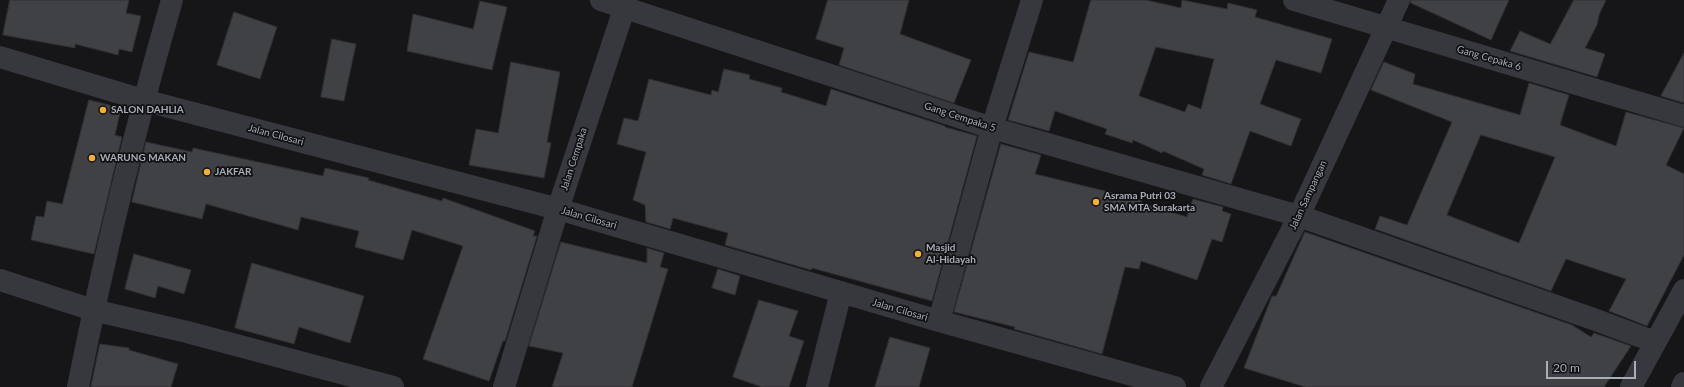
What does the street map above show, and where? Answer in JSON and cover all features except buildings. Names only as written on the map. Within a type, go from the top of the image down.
[{"type":"street","points":[[78,387],[93,310],[143,100],[172,0]]},
{"type":"street","name":"Gang Cempaka 5","points":[[601,0],[626,3],[992,128],[1299,216],[1655,342]]},
{"type":"street","points":[[939,321],[992,128],[1032,0]]},
{"type":"street","name":"Gang Cepaka 6","points":[[1294,0],[1684,116]]},
{"type":"street","name":"Jalan Sampangan","points":[[1211,387],[1299,216],[1399,0]]},
{"type":"street","name":"Jalan Cempaka","points":[[504,387],[558,209],[626,3]]},
{"type":"street","name":"Jalan Cilosari","points":[[0,57],[143,100],[558,209],[939,321],[1175,387]]},
{"type":"street","points":[[0,280],[93,310],[187,332],[393,387]]},
{"type":"street","points":[[1631,387],[1684,290]]},
{"type":"street","points":[[817,387],[841,292]]},
{"type":"street","points":[[1682,387],[1684,383]]},
{"type":"place","name":"SALON DAHLIA","points":[[103,110]]},
{"type":"place","name":"WARUNG MAKAN","points":[[92,158]]},
{"type":"place","name":"JAKFAR","points":[[207,172]]},
{"type":"place","name":"Asrama Putri 03 SMA MTA Surakarta","points":[[1096,202]]},
{"type":"place","name":"Masjid Al-Hidayah","points":[[918,254]]}]
